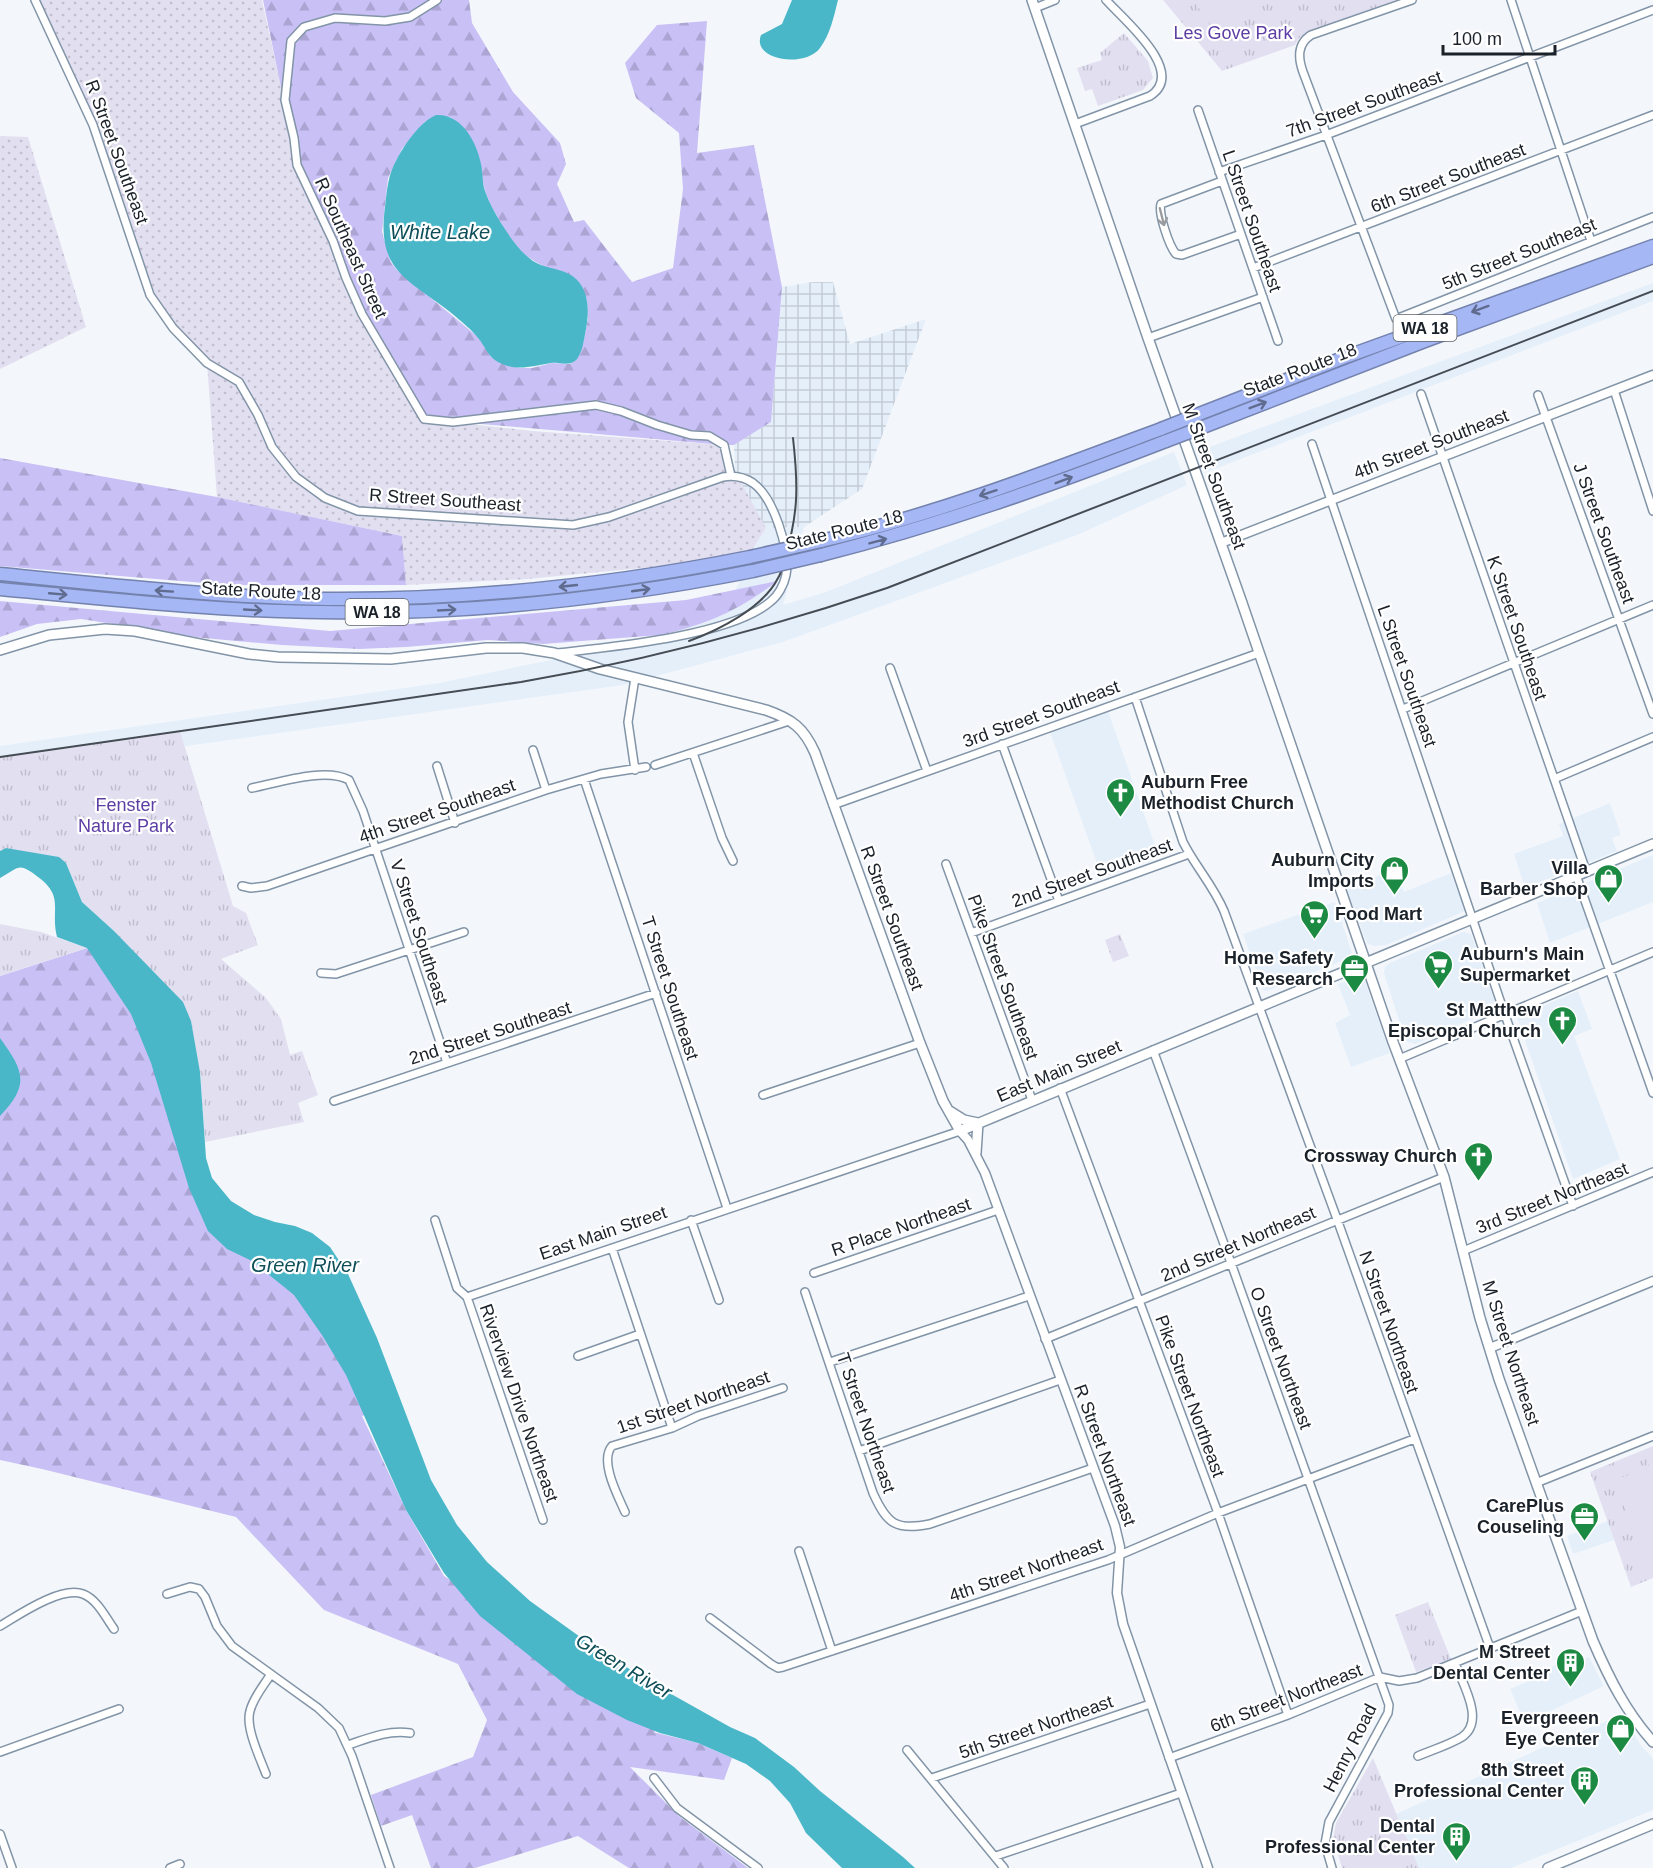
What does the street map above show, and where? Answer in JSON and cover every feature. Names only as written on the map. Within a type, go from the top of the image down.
[{"type":"highway","name":"State Route 18","points":[[0,589],[229,609],[400,612],[579,599],[665,587],[753,571],[903,534],[996,505],[1163,435],[1199,414],[1348,356],[1653,246]]},
{"type":"highway","name":"State Route 18","points":[[0,574],[159,591],[240,596],[392,598],[491,594],[570,586],[657,574],[750,557],[821,541],[956,503],[1163,435],[1203,426],[1653,257]]},
{"type":"main road","name":"M Street Southeast","points":[[1034,4],[1366,962]]},
{"type":"main road","points":[[0,650],[49,635],[105,629],[135,631],[249,654],[278,657],[391,659],[504,647],[554,653],[600,669],[766,710],[789,720]]},
{"type":"main road","name":"R Street Southeast","points":[[789,720],[807,736],[920,1043],[947,1110],[960,1131]]},
{"type":"main road","name":"East Main Street","points":[[960,1131],[1653,844]]},
{"type":"main road","name":"M Street Northeast","points":[[1366,962],[1399,1059],[1444,1177],[1490,1348],[1582,1611],[1607,1675],[1627,1710],[1653,1742]]},
{"type":"main road","points":[[947,1110],[964,1120],[978,1123],[976,1153]]},
{"type":"main road","points":[[1548,1868],[1653,1824]]},
{"type":"street","name":"R Street Southeast","points":[[35,0],[93,126],[150,295],[173,328],[207,363],[239,382],[258,415],[272,447],[296,477],[325,498],[358,511],[573,525],[609,517],[711,480],[731,476]]},
{"type":"street","name":"R Southeast Street","points":[[437,0],[410,17],[385,21],[335,18],[304,27],[291,41],[285,100],[294,138],[297,165],[333,241],[350,287],[362,314],[424,419],[453,422],[596,405],[621,411],[691,435],[709,436],[724,445],[731,476]]},
{"type":"street","points":[[1034,4],[1055,0]]},
{"type":"street","points":[[1075,124],[1150,96],[1159,89],[1162,83],[1160,67],[1150,48],[1106,0]]},
{"type":"street","points":[[1362,228],[1300,64],[1299,54],[1301,46],[1311,35],[1412,0]]},
{"type":"street","points":[[1511,0],[1591,241]]},
{"type":"street","name":"7th Street Southeast","points":[[1219,172],[1326,135],[1653,10]]},
{"type":"street","name":"L Street Southeast","points":[[1198,110],[1278,341]]},
{"type":"street","name":"6th Street Southeast","points":[[1253,268],[1653,115]]},
{"type":"street","points":[[1222,181],[1161,204],[1160,212],[1171,247],[1176,254],[1182,255],[1241,234]]},
{"type":"street","name":"5th Street Southeast","points":[[1362,228],[1396,319],[1653,217]]},
{"type":"street","points":[[1148,338],[1263,297]]},
{"type":"street","name":"4th Street Southeast","points":[[1221,543],[1653,375]]},
{"type":"street","points":[[1614,390],[1653,511]]},
{"type":"street","name":"K Street Southeast","points":[[1421,394],[1554,779],[1610,970],[1653,1093]]},
{"type":"street","name":"J Street Southeast","points":[[1538,395],[1653,714]]},
{"type":"street","name":"L Street Southeast","points":[[1312,444],[1505,1015],[1573,1206]]},
{"type":"street","points":[[554,653],[601,648],[694,632],[750,614],[771,602],[781,589],[786,574],[786,556],[780,531],[768,501],[758,487],[746,479],[731,476]]},
{"type":"street","points":[[1402,709],[1653,604]]},
{"type":"street","name":"3rd Street Southeast","points":[[833,805],[1259,653]]},
{"type":"street","points":[[890,668],[927,771]]},
{"type":"street","points":[[635,678],[628,722],[635,770]]},
{"type":"street","name":"N Street Northeast","points":[[1135,697],[1178,829],[1189,854],[1218,897],[1337,1219],[1490,1648]]},
{"type":"street","points":[[655,765],[789,720]]},
{"type":"street","points":[[1554,779],[1653,737]]},
{"type":"street","points":[[1002,744],[1059,901]]},
{"type":"street","points":[[532,750],[546,790]]},
{"type":"street","points":[[693,753],[722,838],[733,861]]},
{"type":"street","points":[[437,766],[455,823]]},
{"type":"street","name":"4th Street Southeast","points":[[242,886],[251,888],[267,886],[584,778],[646,767]]},
{"type":"street","name":"V Street Southeast","points":[[252,788],[314,776],[335,775],[349,780],[363,811],[447,1063]]},
{"type":"street","name":"T Street Southeast","points":[[584,778],[727,1208]]},
{"type":"street","name":"2nd Street Southeast","points":[[971,933],[1189,854]]},
{"type":"street","name":"Pike Street Southeast","points":[[946,864],[1032,1100]]},
{"type":"street","points":[[321,973],[336,974],[464,932]]},
{"type":"street","points":[[1399,1059],[1653,952]]},
{"type":"street","name":"2nd Street Southeast","points":[[334,1101],[656,993]]},
{"type":"street","points":[[763,1095],[920,1043]]},
{"type":"street","name":"O Street Northeast","points":[[1153,1050],[1380,1677]]},
{"type":"street","name":"Pike Street Northeast","points":[[1060,1088],[1218,1513],[1288,1715]]},
{"type":"street","name":"East Main Street","points":[[466,1297],[960,1131]]},
{"type":"street","name":"R Street Northeast","points":[[960,1131],[976,1153],[1115,1526],[1120,1556],[1117,1580],[1120,1613],[1208,1868]]},
{"type":"street","name":"3rd Street Northeast","points":[[1463,1251],[1653,1172]]},
{"type":"street","name":"2nd Street Northeast","points":[[1045,1339],[1444,1177]]},
{"type":"street","name":"R Place Northeast","points":[[814,1273],[998,1210]]},
{"type":"street","name":"Riverview Drive Northeast","points":[[435,1220],[458,1288],[466,1297],[543,1520]]},
{"type":"street","points":[[691,1220],[719,1300]]},
{"type":"street","points":[[612,1248],[672,1428]]},
{"type":"street","points":[[1490,1348],[1653,1281]]},
{"type":"street","name":"T Street Northeast","points":[[805,1292],[876,1499],[888,1519],[905,1527],[930,1524],[1093,1468]]},
{"type":"street","points":[[830,1362],[1029,1296]]},
{"type":"street","points":[[578,1356],[640,1334]]},
{"type":"street","points":[[859,1451],[1060,1380]]},
{"type":"street","name":"1st Street Northeast","points":[[625,1512],[609,1473],[607,1459],[609,1449],[616,1444],[672,1428],[698,1416],[783,1388]]},
{"type":"street","points":[[1536,1483],[1653,1436]]},
{"type":"street","name":"4th Street Northeast","points":[[710,1618],[778,1668],[1120,1556],[1218,1513],[1414,1439]]},
{"type":"street","points":[[799,1551],[832,1652]]},
{"type":"street","points":[[167,1594],[193,1586],[201,1590],[215,1622],[227,1641],[326,1714],[339,1728],[348,1745],[390,1868]]},
{"type":"street","points":[[0,1626],[65,1592],[84,1594],[95,1602],[114,1629]]},
{"type":"street","name":"6th Street Northeast","points":[[1169,1758],[1288,1715],[1380,1677],[1407,1681],[1582,1611]]},
{"type":"street","points":[[1418,1756],[1461,1737],[1473,1723],[1472,1709],[1455,1663]]},
{"type":"street","points":[[266,1774],[249,1717],[251,1706],[271,1674]]},
{"type":"street","name":"Henry Road","points":[[1332,1868],[1325,1845],[1329,1822],[1388,1713],[1389,1705],[1380,1677]]},
{"type":"street","name":"5th Street Northeast","points":[[932,1778],[1150,1704]]},
{"type":"street","points":[[0,1752],[119,1709]]},
{"type":"street","points":[[348,1745],[395,1731],[410,1732]]},
{"type":"street","points":[[907,1750],[1004,1868]]},
{"type":"street","points":[[654,1778],[677,1808],[759,1868]]},
{"type":"street","points":[[996,1856],[1181,1793]]},
{"type":"street","points":[[0,1834],[12,1868]]},
{"type":"street","points":[[170,1868],[180,1864]]},
{"type":"shaded area","points":[[813,282],[833,282],[850,344],[926,319],[862,489],[804,527],[766,528],[736,490],[734,445],[771,422],[782,287]]},
{"type":"shaded area","points":[[1653,283],[1653,301],[1204,473],[1204,449]]},
{"type":"shaded area","points":[[1174,452],[1187,485],[1077,535],[783,642],[623,685],[0,772],[0,746],[439,683],[649,640],[731,602],[752,550],[766,528],[804,527],[783,605],[826,592]]},
{"type":"shaded area","points":[[1108,711],[1159,857],[1102,877],[1050,732]]},
{"type":"shaded area","points":[[1610,803],[1621,835],[1612,838],[1617,851],[1525,888],[1514,854],[1563,836],[1559,824]]},
{"type":"shaded area","points":[[1653,855],[1653,902],[1550,943],[1537,903]]},
{"type":"shaded area","points":[[1395,868],[1404,892],[1451,873],[1465,911],[1386,945],[1374,946],[1367,943],[1346,890]]},
{"type":"shaded area","points":[[1335,902],[1352,953],[1349,958],[1267,991],[1263,990],[1243,934]]},
{"type":"shaded area","points":[[1463,932],[1471,934],[1497,1008],[1415,1044],[1408,1042],[1405,1039],[1384,973],[1385,967]]},
{"type":"shaded area","points":[[1360,977],[1364,979],[1390,1053],[1351,1067],[1335,1023],[1350,1015],[1338,984]]},
{"type":"shaded area","points":[[1578,991],[1592,1029],[1574,1036],[1620,1159],[1573,1179],[1517,1017]]},
{"type":"shaded area","points":[[1608,1521],[1614,1540],[1573,1554],[1567,1536]]},
{"type":"shaded area","points":[[1589,1657],[1604,1686],[1525,1723],[1510,1689],[1541,1676],[1540,1672],[1563,1662],[1566,1667]]},
{"type":"shaded area","points":[[1621,1715],[1642,1747],[1653,1758],[1653,1810],[1511,1868],[1419,1868],[1396,1814]]},
{"type":"green space","points":[[35,0],[262,0],[296,156],[424,419],[532,431],[724,445],[738,477],[766,528],[752,550],[663,566],[527,579],[406,585],[402,536],[217,497],[207,363],[173,328],[150,295],[93,125]]},
{"type":"green space","points":[[263,0],[469,0],[472,23],[513,92],[560,143],[566,164],[557,184],[574,222],[584,220],[632,282],[673,268],[683,189],[679,133],[636,98],[625,63],[657,25],[707,21],[697,153],[754,145],[782,287],[771,422],[734,445],[724,445],[424,419],[374,334],[297,165]],"holes":[[[450,117],[470,137],[475,149],[488,198],[511,238],[526,255],[587,299],[588,319],[583,344],[576,360],[570,364],[552,363],[521,368],[509,366],[491,357],[478,337],[396,269],[391,262],[382,232],[388,178],[402,149],[426,121]]]},
{"type":"green space","name":"Les Gove Park","points":[[1163,0],[1398,0],[1309,32],[1300,37],[1295,45],[1222,71]]},
{"type":"green space","points":[[1193,0],[1245,0],[1233,19],[1213,28]]},
{"type":"green space","points":[[1124,33],[1148,61],[1153,78],[1143,90],[1098,106],[1092,89],[1085,91],[1077,68],[1102,60],[1100,53]]},
{"type":"green space","points":[[0,136],[28,137],[86,327],[0,369]]},
{"type":"green space","points":[[0,458],[217,497],[402,536],[406,585],[228,585],[0,566]]},
{"type":"green space","points":[[777,581],[736,608],[692,627],[660,635],[543,644],[488,640],[359,649],[282,645],[203,638],[81,619],[37,624],[0,637],[0,601],[330,631],[686,600]]},
{"type":"green space","name":"Fenster Nature Park","points":[[180,731],[233,906],[246,913],[258,945],[221,959],[266,998],[281,1019],[290,1055],[302,1051],[318,1095],[298,1103],[304,1122],[205,1142],[200,1071],[114,931],[82,902],[66,863],[6,848],[0,851],[0,757]]},
{"type":"green space","points":[[0,924],[41,932],[87,948],[0,976]]},
{"type":"green space","points":[[1120,934],[1129,956],[1113,962],[1105,940]]},
{"type":"green space","points":[[87,948],[112,959],[177,1132],[267,1251],[379,1410],[362,1416],[406,1510],[444,1576],[670,1726],[653,1732],[698,1743],[732,1758],[724,1780],[630,1767],[680,1817],[748,1868],[629,1868],[578,1836],[475,1868],[431,1868],[412,1815],[381,1826],[371,1795],[473,1757],[487,1720],[458,1664],[324,1610],[236,1517],[0,1460],[0,976]]},
{"type":"green space","points":[[1653,1446],[1653,1578],[1631,1587],[1590,1472]]},
{"type":"green space","points":[[1644,1452],[1653,1452],[1653,1565],[1648,1567],[1643,1564],[1615,1479],[1651,1472]]},
{"type":"green space","points":[[1428,1602],[1451,1659],[1416,1672],[1395,1615]]},
{"type":"green space","points":[[1373,1758],[1419,1868],[1342,1868],[1333,1838],[1336,1823]]},
{"type":"green space","points":[[1401,1845],[1405,1868],[1349,1868],[1350,1860]]},
{"type":"water","points":[[792,0],[838,0],[829,31],[820,48],[813,54],[793,60],[772,56],[764,51],[760,44],[761,35],[782,24]]},
{"type":"water","name":"White Lake","points":[[436,115],[453,119],[472,138],[479,155],[488,200],[511,239],[528,257],[546,267],[563,271],[574,277],[584,290],[588,305],[587,321],[582,349],[574,361],[568,364],[551,363],[518,368],[498,362],[470,329],[411,283],[391,261],[386,247],[384,229],[390,176],[400,153],[409,140],[424,123]]},
{"type":"water","name":"Green River","points":[[6,848],[59,857],[66,863],[82,902],[114,931],[183,1002],[191,1021],[200,1072],[206,1158],[212,1178],[231,1201],[254,1215],[312,1233],[330,1247],[348,1274],[377,1338],[431,1480],[457,1525],[487,1562],[530,1601],[583,1639],[648,1681],[730,1727],[755,1738],[794,1767],[915,1868],[842,1868],[806,1833],[790,1803],[770,1781],[746,1764],[698,1743],[660,1733],[627,1720],[577,1694],[480,1616],[444,1573],[406,1510],[346,1375],[294,1295],[252,1261],[227,1249],[208,1231],[189,1188],[151,1063],[131,1014],[87,948],[57,937],[54,897],[46,884],[22,868],[0,878],[0,851]]},
{"type":"water","points":[[0,1038],[18,1068],[20,1086],[10,1105],[0,1116]]},
{"type":"railway","points":[[0,757],[521,682],[661,654],[751,630],[887,588],[1653,291]]},
{"type":"railway","points":[[689,641],[739,617],[762,599],[779,576],[790,541],[795,512],[796,469],[793,438]]},
{"type":"place","name":"Auburn Free Methodist Church","points":[[1120,818]]},
{"type":"place","name":"Auburn City Imports","points":[[1395,896]]},
{"type":"place","name":"Villa Barber Shop","points":[[1609,904]]},
{"type":"place","name":"Food Mart","points":[[1314,940]]},
{"type":"place","name":"Auburn's Main Supermarket","points":[[1439,990]]},
{"type":"place","name":"Home Safety Research","points":[[1354,994]]},
{"type":"place","name":"St Matthew Episcopal Church","points":[[1562,1046]]},
{"type":"place","name":"Crossway Church","points":[[1478,1182]]},
{"type":"place","name":"CarePlus Couseling","points":[[1585,1542]]},
{"type":"place","name":"M Street Dental Center","points":[[1571,1688]]},
{"type":"place","name":"Evergreeen Eye Center","points":[[1620,1754]]},
{"type":"place","name":"8th Street Professional Center","points":[[1585,1806]]},
{"type":"place","name":"Dental Professional Center","points":[[1456,1862]]}]
